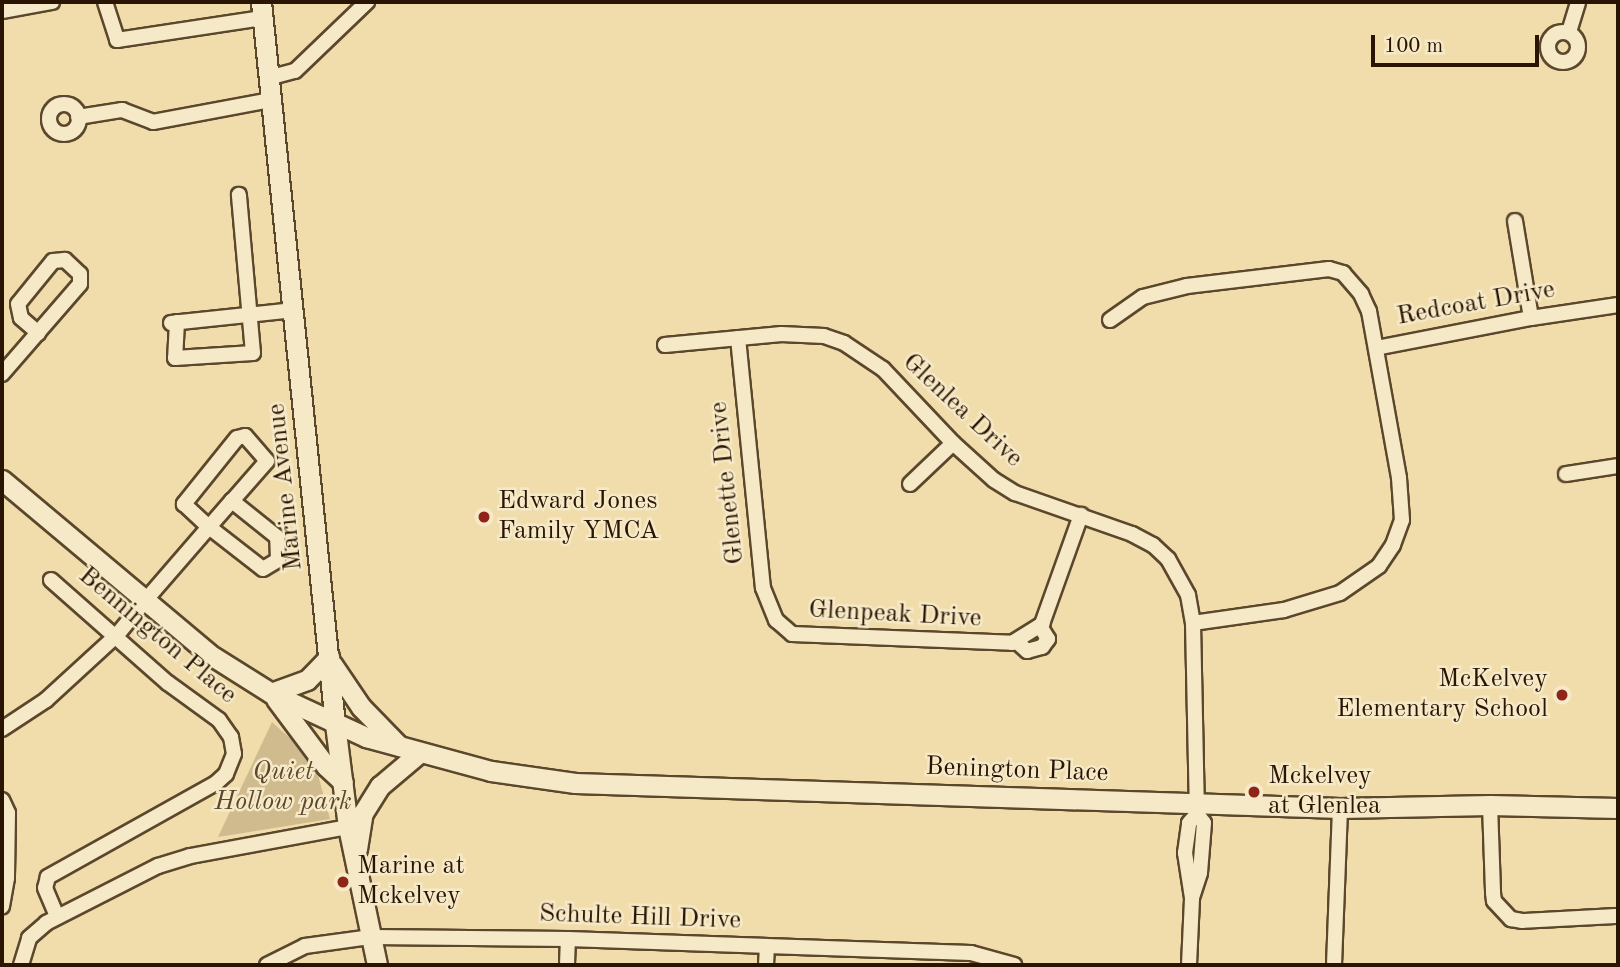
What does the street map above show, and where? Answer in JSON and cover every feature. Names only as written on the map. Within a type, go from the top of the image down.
[{"type":"main road","name":"Marine Avenue","points":[[262,10],[335,724],[348,827],[377,965]]},
{"type":"main road","name":"Bennington Place","points":[[2,480],[209,654],[271,693],[335,724],[410,751]]},
{"type":"main road","points":[[343,782],[326,766],[271,693],[307,680],[329,657],[361,707],[410,751],[380,786],[363,813],[355,859]]},
{"type":"main road","name":"Benington Place","points":[[410,751],[491,771],[575,783],[1197,809],[1490,805],[1618,808]]},
{"type":"street","points":[[2,10],[52,2]]},
{"type":"street","points":[[105,2],[117,40],[262,10]]},
{"type":"street","points":[[268,78],[295,71],[367,2]]},
{"type":"street","points":[[1569,32],[1578,2]]},
{"type":"street","points":[[78,117],[122,110],[153,122],[270,100]]},
{"type":"street","points":[[239,195],[251,314],[253,353],[212,358],[175,358],[174,322],[251,314],[294,310]]},
{"type":"street","points":[[1516,221],[1531,317]]},
{"type":"street","points":[[2,374],[38,333],[82,281],[65,260],[53,261],[18,303],[21,318],[38,333]]},
{"type":"street","name":"Redcoat Drive","points":[[1110,320],[1143,297],[1177,289],[1273,274],[1329,269],[1343,273],[1361,294],[1369,311],[1376,348],[1531,317],[1618,306]]},
{"type":"street","name":"Glenlea Drive","points":[[665,345],[781,334],[824,336],[844,343],[883,369],[953,443],[994,480],[1016,493],[1132,534],[1153,545],[1168,559],[1188,595],[1193,623],[1197,809],[1204,823],[1198,887],[1192,898],[1189,965]]},
{"type":"street","name":"Glenette Drive","points":[[738,338],[763,588],[776,620]]},
{"type":"street","points":[[1193,623],[1284,610],[1340,593],[1379,566],[1402,520],[1399,478],[1376,348]]},
{"type":"street","points":[[2,729],[46,700],[117,635],[144,602],[209,527],[267,461],[245,436],[237,438],[184,504],[209,527],[263,569],[278,560],[277,537],[232,501]]},
{"type":"street","points":[[910,484],[953,443]]},
{"type":"street","points":[[1566,474],[1618,466]]},
{"type":"street","name":"Glenpeak Drive","points":[[776,620],[792,634],[810,637],[1005,645],[1040,626],[1081,515]]},
{"type":"street","name":"Bennington Place","points":[[51,580],[117,635],[168,683],[219,720],[231,737],[234,754],[226,774],[216,783],[48,877],[44,888],[57,916]]},
{"type":"street","points":[[2,800],[8,813],[7,878],[3,905]]},
{"type":"street","points":[[1490,805],[1494,901],[1511,919],[1522,921],[1618,916]]},
{"type":"street","points":[[1334,965],[1340,808]]},
{"type":"street","points":[[21,965],[29,938],[57,916],[173,861],[348,827]]},
{"type":"street","name":"Schulte Hill Drive","points":[[267,965],[305,946],[371,937],[568,939],[767,947],[920,958],[971,953],[1014,965]]},
{"type":"street","points":[[567,965],[568,939]]},
{"type":"street","points":[[766,965],[767,947]]},
{"type":"green space","name":"Quiet Hollow park","points":[[272,722],[314,760],[330,819],[218,837]]},
{"type":"place","name":"Edward Jones Family YMCA","points":[[484,517]]},
{"type":"place","name":"McKelvey Elementary School","points":[[1562,695]]},
{"type":"place","name":"Mckelvey at Glenlea","points":[[1254,792]]},
{"type":"place","name":"Marine at Mckelvey","points":[[343,882]]}]
